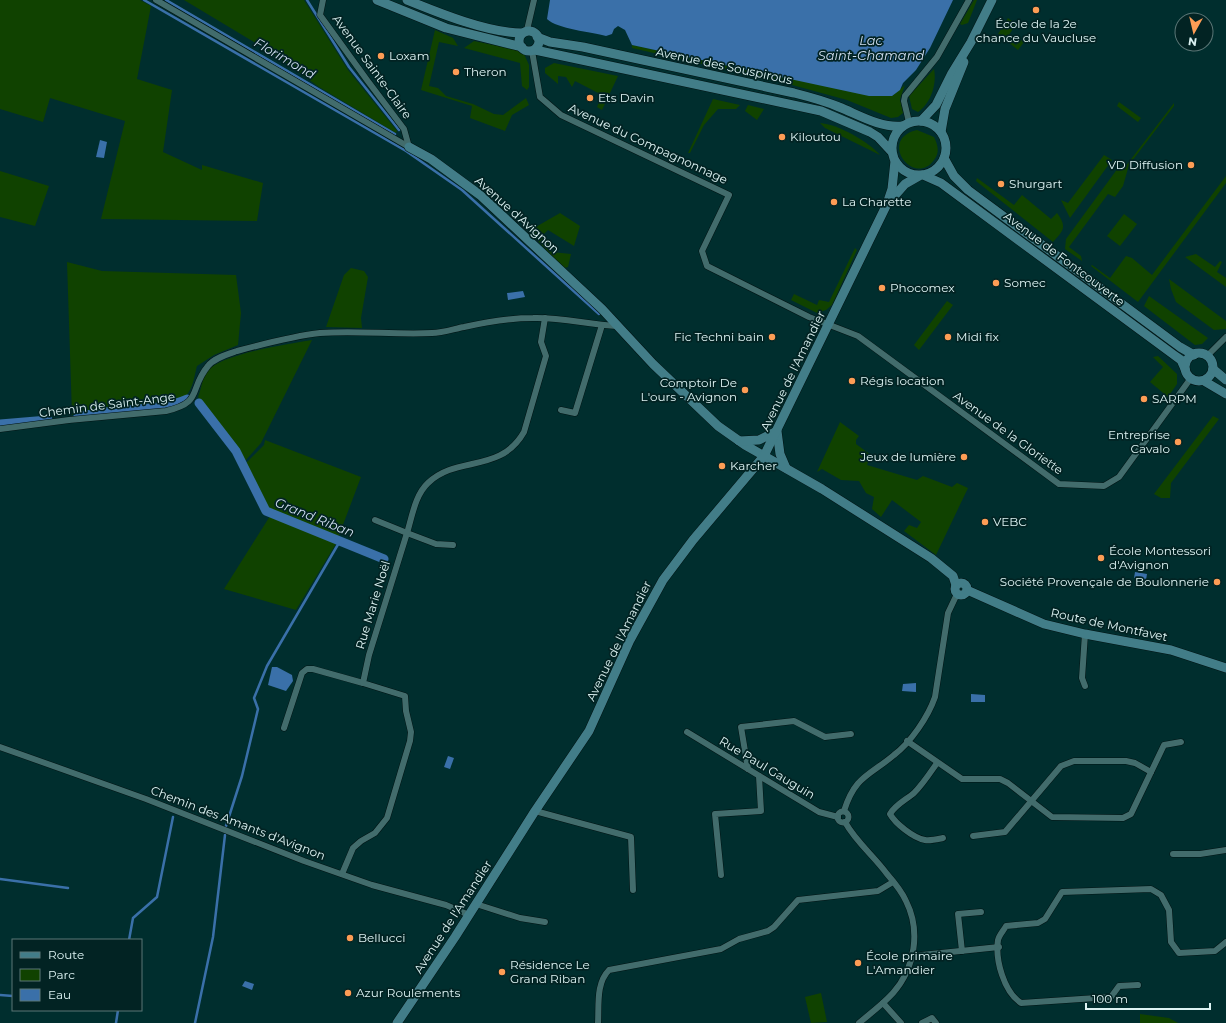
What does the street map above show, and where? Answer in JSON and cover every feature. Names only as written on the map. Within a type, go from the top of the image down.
[{"type":"main road","points":[[377,0],[446,28],[534,51],[539,44],[534,32],[524,32],[480,25],[407,0]]},
{"type":"main road","points":[[921,121],[936,105],[952,73],[971,42],[992,0]]},
{"type":"main road","points":[[522,47],[519,39],[524,32]]},
{"type":"main road","name":"Avenue des Souspirous","points":[[537,37],[550,42],[583,47],[801,95],[819,100],[878,123],[894,127],[906,124]]},
{"type":"main road","points":[[941,132],[945,109],[971,42]]},
{"type":"main road","name":"Avenue des Souspirous","points":[[534,51],[821,111],[870,132],[891,151]]},
{"type":"main road","points":[[921,121],[936,126],[941,132],[946,145],[944,158],[936,170],[921,176],[905,172],[895,161],[891,151],[894,137],[906,124],[921,121]]},
{"type":"main road","name":"Avenue d'Avignon","points":[[410,147],[431,159],[480,195],[568,277],[686,397],[738,441],[764,456]]},
{"type":"main road","name":"Avenue de Fontcouverte","points":[[944,158],[954,176],[968,190],[1180,347],[1194,354]]},
{"type":"main road","name":"Avenue de l'Amandier","points":[[397,1023],[589,731],[630,640],[663,580],[689,545],[764,456],[830,325],[887,204],[892,189],[895,161]]},
{"type":"main road","name":"Avenue de l'Amandier","points":[[887,204],[905,184],[921,176]]},
{"type":"main road","name":"Avenue de Fontcouverte","points":[[921,176],[941,183],[1181,360],[1185,369]]},
{"type":"main road","points":[[1213,369],[1210,376],[1199,381],[1191,378],[1185,369],[1187,360],[1194,354],[1207,356],[1213,369],[1226,380]]},
{"type":"main road","points":[[1204,380],[1226,394]]},
{"type":"main road","points":[[738,441],[759,440],[777,431],[780,454],[786,468]]},
{"type":"main road","points":[[764,456],[786,468],[931,558],[953,576],[957,590]]},
{"type":"main road","name":"Route de Montfavet","points":[[957,590],[964,584],[967,590],[984,596],[1029,618],[1085,634],[1171,650],[1226,668]]},
{"type":"street","name":"Avenue d'Avignon","points":[[156,0],[410,147]]},
{"type":"street","name":"Avenue Sainte-Claire","points":[[324,0],[320,15],[404,129],[410,147]]},
{"type":"street","points":[[524,32],[534,0]]},
{"type":"street","points":[[906,124],[905,96],[937,56],[969,0]]},
{"type":"street","name":"Avenue du Compagnonnage","points":[[534,51],[540,97],[561,115],[729,195],[702,252],[707,266],[809,317],[830,325]]},
{"type":"street","name":"Chemin de Saint-Ange","points":[[0,429],[69,420],[166,411],[180,408],[188,404],[194,396],[200,378],[208,365],[215,360],[237,352],[283,340],[319,334],[433,333],[478,324],[532,318],[567,319],[617,326]]},
{"type":"street","name":"Rue Marie Noël","points":[[363,684],[369,655],[417,501],[428,483],[441,474],[494,459],[509,451],[519,441],[524,432],[546,356],[541,342],[545,318]]},
{"type":"street","points":[[561,410],[575,413],[602,325]]},
{"type":"street","name":"Avenue de la Gloriette","points":[[830,325],[858,336],[1059,484],[1104,486],[1119,477],[1191,378]]},
{"type":"street","points":[[1207,356],[1226,337]]},
{"type":"street","points":[[375,520],[436,544],[453,545]]},
{"type":"street","points":[[859,1023],[894,992],[904,978],[912,956],[915,942],[913,916],[906,900],[887,873],[852,835],[844,822],[841,822],[838,817],[839,814],[844,811],[848,798],[856,784],[867,773],[896,754],[927,715],[935,697],[948,613],[957,590]]},
{"type":"street","points":[[1085,634],[1082,678],[1085,686]]},
{"type":"street","points":[[284,728],[302,673],[308,669],[313,669],[405,696],[406,710],[411,732],[387,818],[376,833],[360,841],[353,848],[342,874]]},
{"type":"street","points":[[748,769],[741,728],[794,721],[825,737],[851,734]]},
{"type":"street","name":"Rue Paul Gauguin","points":[[687,732],[819,812],[838,817]]},
{"type":"street","points":[[907,740],[937,763],[962,779],[1000,779],[1008,783],[1052,817],[1123,818],[1131,814],[1164,745],[1181,742]]},
{"type":"street","name":"Chemin des Amants d'Avignon","points":[[0,747],[26,755],[304,861],[372,885],[446,905],[469,915]]},
{"type":"street","points":[[973,836],[1004,832],[1032,802],[1061,766],[1074,760],[1126,761],[1135,763],[1151,772]]},
{"type":"street","points":[[937,763],[922,784],[893,809],[890,814],[893,820],[920,838],[925,840],[944,838]]},
{"type":"street","points":[[721,875],[715,814],[761,811],[759,776]]},
{"type":"street","points":[[535,811],[631,837],[633,890]]},
{"type":"street","points":[[844,811],[849,816],[848,821],[844,822]]},
{"type":"street","points":[[1173,854],[1200,854],[1226,850]]},
{"type":"street","points":[[598,1023],[600,984],[603,976],[609,970],[721,949],[739,939],[768,932],[798,900],[878,891],[893,882]]},
{"type":"street","points":[[1138,985],[1119,986],[1110,997],[1021,1003],[1014,999],[1001,974],[998,939],[1006,926],[1038,923],[1045,919],[1062,892],[1151,890],[1161,895],[1169,910],[1171,942],[1179,952],[1215,951],[1226,942]]},
{"type":"street","points":[[476,904],[520,918],[546,922]]},
{"type":"street","points":[[962,950],[958,914],[981,912]]},
{"type":"street","points":[[912,956],[999,947]]},
{"type":"street","points":[[883,1003],[901,1023]]},
{"type":"street","points":[[922,1023],[934,1021]]},
{"type":"green space","points":[[0,0],[140,0],[151,6],[137,79],[172,90],[163,152],[202,170],[202,165],[263,183],[257,221],[101,219],[125,121],[50,98],[43,122],[0,109]]},
{"type":"green space","points":[[184,0],[304,0],[348,70],[397,131],[396,133],[319,87],[272,53]]},
{"type":"green space","points":[[974,0],[977,0],[968,23],[962,25],[960,24]]},
{"type":"green space","points":[[1008,18],[1016,24],[1007,38],[1016,45],[1021,40],[1024,42],[1018,50],[998,34]]},
{"type":"green space","points":[[435,30],[453,38],[458,46],[439,42],[429,86],[438,88],[446,96],[473,104],[494,114],[503,115],[526,98],[529,105],[512,115],[505,131],[470,118],[472,106],[421,90]]},
{"type":"green space","points":[[474,41],[517,50],[524,54],[529,65],[529,87],[527,90],[522,86],[520,63],[464,48]]},
{"type":"green space","points":[[632,45],[751,71],[892,96],[905,85],[900,99],[903,113],[898,117],[891,118],[847,100],[785,83],[632,48]]},
{"type":"green space","points":[[554,63],[618,76],[602,110],[597,107],[602,95],[575,81],[572,87],[566,77],[558,76],[558,84],[545,73],[545,68]]},
{"type":"green space","points":[[934,69],[935,81],[932,93],[926,104],[918,112],[912,109],[909,96]]},
{"type":"green space","points":[[713,99],[740,105],[736,109],[718,109],[704,125],[690,153],[688,153]]},
{"type":"green space","points":[[1119,102],[1141,118],[1138,122],[1117,106]]},
{"type":"green space","points":[[1174,103],[1174,106],[1129,165],[1123,186],[1115,197],[1108,194],[1069,247],[1081,256],[1082,261],[1065,249],[1066,239],[1118,168],[1125,167]]},
{"type":"green space","points":[[748,105],[764,109],[757,120],[745,111]]},
{"type":"green space","points":[[820,123],[827,124],[853,134],[880,155],[825,128]]},
{"type":"green space","points":[[917,130],[934,137],[937,143],[937,155],[926,167],[917,168],[909,165],[903,159],[900,151],[900,142],[905,135]]},
{"type":"green space","points":[[1104,155],[1112,160],[1070,218],[1061,200],[1068,203]]},
{"type":"green space","points":[[0,171],[49,186],[35,226],[0,217]]},
{"type":"green space","points":[[1226,176],[1226,183],[1138,302],[1091,266],[1092,265],[1110,278],[1126,256],[1132,258],[1152,275]]},
{"type":"green space","points":[[977,178],[1014,205],[1022,195],[1051,219],[1057,213],[1063,225],[1062,231],[1053,242],[976,181]]},
{"type":"green space","points":[[560,213],[580,226],[574,246],[548,230],[542,236],[550,243],[547,247],[552,252],[571,254],[568,267],[564,268],[531,234],[534,228]]},
{"type":"green space","points":[[1124,214],[1137,224],[1120,246],[1107,236]]},
{"type":"green space","points":[[855,248],[857,250],[832,305],[826,310],[817,313],[791,300],[794,294],[817,305],[819,300],[829,302]]},
{"type":"green space","points":[[1196,254],[1215,267],[1220,261],[1222,262],[1217,272],[1226,278],[1226,287],[1185,257]]},
{"type":"green space","points":[[67,262],[102,271],[236,275],[241,313],[238,345],[214,355],[197,366],[191,388],[182,399],[147,408],[72,415]]},
{"type":"green space","points":[[351,268],[364,271],[368,277],[361,318],[362,328],[326,327],[344,275]]},
{"type":"green space","points":[[1169,279],[1226,321],[1226,329],[1214,330],[1176,302]]},
{"type":"green space","points":[[1149,296],[1208,338],[1202,344],[1195,345],[1144,306]]},
{"type":"green space","points":[[947,301],[953,305],[919,350],[914,345]]},
{"type":"green space","points":[[312,340],[261,443],[245,461],[198,397],[206,373],[213,366],[224,360],[239,355]]},
{"type":"green space","points":[[1158,356],[1177,374],[1177,384],[1168,397],[1150,382],[1163,367],[1153,357]]},
{"type":"green space","points":[[1213,416],[1219,419],[1171,483],[1170,498],[1161,498],[1154,494]]},
{"type":"green space","points":[[840,422],[859,436],[856,440],[856,444],[871,455],[867,465],[917,480],[923,476],[952,487],[957,483],[968,488],[936,555],[904,531],[909,525],[917,528],[921,522],[892,500],[881,517],[872,509],[874,497],[866,493],[859,481],[841,480],[822,469],[817,472]]},
{"type":"green space","points":[[265,440],[361,477],[338,538],[269,509],[246,463],[264,445]]},
{"type":"green space","points":[[270,516],[337,542],[296,610],[224,589]]},
{"type":"green space","points":[[821,993],[827,1022],[811,1023],[805,997]]},
{"type":"green space","points":[[1140,1014],[1169,1018],[1178,1023],[1140,1023]]},
{"type":"water","name":"Lac Saint-Chamand","points":[[550,0],[953,0],[930,48],[916,70],[903,83],[900,90],[892,96],[869,96],[632,45],[625,30],[618,26],[614,29],[612,34],[606,36],[566,28],[547,19]]},
{"type":"water","points":[[100,140],[107,142],[104,158],[96,157]]},
{"type":"water","points":[[523,291],[525,297],[508,300],[507,293]]},
{"type":"water","points":[[1135,572],[1147,574],[1146,580],[1134,578]]},
{"type":"water","points":[[272,667],[277,667],[292,675],[293,681],[286,691],[268,685]]},
{"type":"water","points":[[916,683],[916,692],[902,691],[903,684]]},
{"type":"water","points":[[971,694],[985,695],[985,702],[971,702]]},
{"type":"water","points":[[448,756],[454,758],[450,769],[444,767]]},
{"type":"water","points":[[245,981],[254,984],[252,990],[242,986]]},
{"type":"waterway","points":[[144,0],[406,151],[462,190],[599,314]]},
{"type":"waterway","name":"Florimond","points":[[166,0],[395,134]]},
{"type":"waterway","points":[[307,0],[349,67],[399,130]]},
{"type":"waterway","name":"Grand Riban","points":[[78,416],[156,407],[187,399]]},
{"type":"waterway","name":"Grand Riban","points":[[199,403],[236,451],[266,511],[384,559]]},
{"type":"waterway","name":"Grand Riban","points":[[0,424],[48,420]]},
{"type":"waterway","points":[[226,826],[242,776],[258,709],[254,698],[267,666],[340,541]]},
{"type":"waterway","points":[[129,939],[133,918],[157,897],[173,817]]},
{"type":"waterway","points":[[195,1023],[213,937],[225,835]]},
{"type":"waterway","points":[[0,879],[68,888]]},
{"type":"waterway","points":[[0,995],[12,996]]},
{"type":"waterway","points":[[116,1023],[118,1011]]},
{"type":"place","name":"École de la 2e chance du Vaucluse","points":[[1036,10]]},
{"type":"place","name":"Loxam","points":[[381,56]]},
{"type":"place","name":"Theron","points":[[456,72]]},
{"type":"place","name":"Ets Davin","points":[[590,98]]},
{"type":"place","name":"Kiloutou","points":[[782,137]]},
{"type":"place","name":"VD Diffusion","points":[[1191,165]]},
{"type":"place","name":"Shurgart","points":[[1001,184]]},
{"type":"place","name":"La Charette","points":[[834,202]]},
{"type":"place","name":"Somec","points":[[996,283]]},
{"type":"place","name":"Phocomex","points":[[882,288]]},
{"type":"place","name":"Fic Techni bain","points":[[772,337]]},
{"type":"place","name":"Midi fix","points":[[948,337]]},
{"type":"place","name":"Régis location","points":[[852,381]]},
{"type":"place","name":"Comptoir De L'ours - Avignon","points":[[745,390]]},
{"type":"place","name":"SARPM","points":[[1144,399]]},
{"type":"place","name":"Entreprise Cavalo","points":[[1178,442]]},
{"type":"place","name":"Jeux de lumière","points":[[964,457]]},
{"type":"place","name":"Karcher","points":[[722,466]]},
{"type":"place","name":"VEBC","points":[[985,522]]},
{"type":"place","name":"École Montessori d'Avignon","points":[[1101,558]]},
{"type":"place","name":"Société Provençale de Boulonnerie","points":[[1217,582]]},
{"type":"place","name":"Bellucci","points":[[350,938]]},
{"type":"place","name":"École primaire L'Amandier","points":[[858,963]]},
{"type":"place","name":"Résidence Le Grand Riban","points":[[502,972]]},
{"type":"place","name":"Azur Roulements","points":[[348,993]]}]
